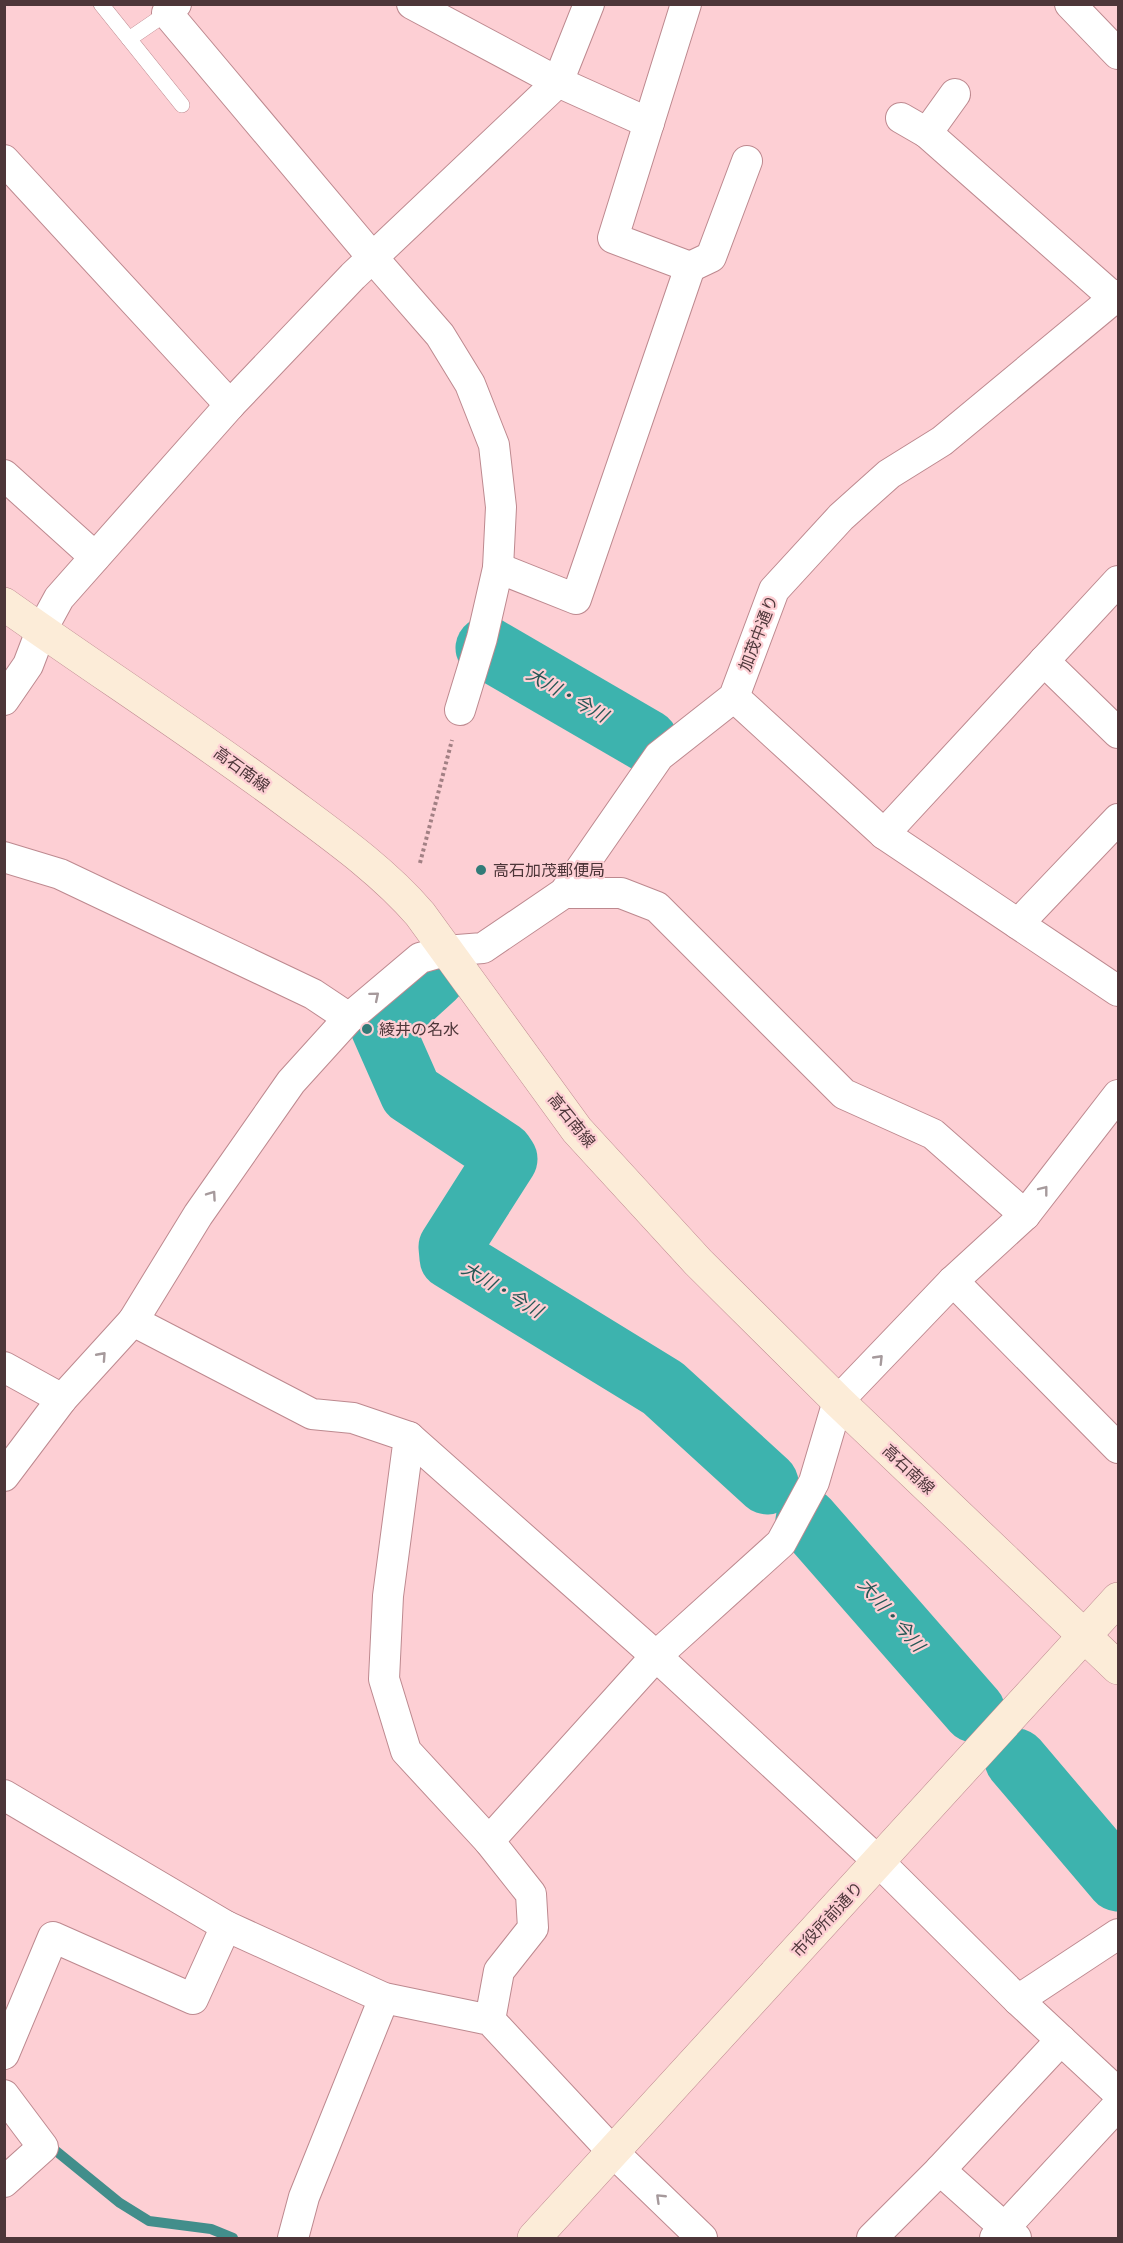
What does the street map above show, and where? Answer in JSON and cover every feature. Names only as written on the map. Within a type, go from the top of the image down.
[{"type":"street","points":[[412,4],[558,82],[649,123]]},
{"type":"street","points":[[4,700],[28,665],[41,630],[59,598],[230,405],[353,276],[558,82],[589,4]]},
{"type":"street","points":[[686,4],[613,238],[690,267]]},
{"type":"street","points":[[1070,4],[1119,54]]},
{"type":"street","points":[[172,9],[372,258],[440,335],[470,384],[494,445],[501,507],[498,568],[482,638],[460,710]]},
{"type":"street","points":[[927,133],[955,94]]},
{"type":"street","points":[[901,118],[927,133],[1116,296]]},
{"type":"street","points":[[4,160],[230,405]]},
{"type":"street","points":[[498,568],[576,599],[690,267],[711,257],[747,161]]},
{"type":"street","name":"加茂中通り","points":[[734,697],[774,590],[841,517],[889,474],[942,441],[1116,296]]},
{"type":"street","points":[[4,475],[95,557]]},
{"type":"street","points":[[884,834],[1119,581]]},
{"type":"street","name":"高石南線","points":[[4,604],[230,759],[332,834],[401,892],[420,914],[577,1130],[698,1262],[838,1401],[1119,1668]]},
{"type":"street","points":[[1044,662],[1119,733]]},
{"type":"street","points":[[4,1476],[62,1399],[133,1321],[198,1215],[291,1082],[349,1018],[420,958],[445,951],[483,948],[564,892],[659,756],[734,697],[884,834],[1119,991]]},
{"type":"street","points":[[1018,924],[1119,819]]},
{"type":"street","points":[[4,857],[70,879],[313,994],[349,1018]]},
{"type":"street","points":[[564,892],[621,893],[657,908],[844,1094],[933,1134],[1024,1215]]},
{"type":"street","points":[[489,1841],[656,1656],[781,1543],[814,1482],[838,1401],[953,1281],[1024,1215],[1119,1095]]},
{"type":"street","points":[[953,1281],[1119,1448]]},
{"type":"street","points":[[133,1321],[312,1414],[353,1418],[409,1437],[656,1656],[879,1862],[1018,2000],[1119,2093]]},
{"type":"street","points":[[4,1367],[62,1399]]},
{"type":"street","points":[[409,1437],[388,1596],[384,1679],[406,1751],[489,1841],[531,1894],[533,1928],[499,1971],[490,2020]]},
{"type":"street","name":"市役所前通り","points":[[534,2238],[1119,1599]]},
{"type":"street","points":[[4,1795],[226,1926],[384,1998],[490,2020],[613,2152],[702,2238]]},
{"type":"street","points":[[4,2054],[16,1994],[53,1937],[194,1999],[226,1926]]},
{"type":"street","points":[[1018,2000],[1119,1934]]},
{"type":"street","points":[[293,2238],[304,2197],[384,1998]]},
{"type":"street","points":[[872,2238],[940,2170],[1061,2040]]},
{"type":"street","points":[[4,2094],[43,2147],[4,2182]]},
{"type":"street","points":[[940,2170],[1005,2235],[1119,2105]]},
{"type":"lane","points":[[101,4],[182,105]]},
{"type":"lane","points":[[129,39],[172,9]]},
{"type":"path","points":[[401,892],[420,864],[460,710]]},
{"type":"waterway","name":"大川・今川","points":[[487,648],[647,741]]},
{"type":"waterway","name":"大川・今川","points":[[434,977],[381,1025],[411,1093],[502,1153],[506,1159],[450,1247],[451,1258],[663,1388],[767,1483]]},
{"type":"waterway","name":"大川・今川","points":[[807,1520],[974,1711]]},
{"type":"waterway","name":"大川・今川","points":[[1016,1760],[1118,1880]]},
{"type":"waterway","points":[[55,2150],[120,2203],[149,2221],[211,2229],[233,2238]]},
{"type":"place","name":"高石加茂郵便局","points":[[481,870]]},
{"type":"place","name":"綾井の名水","points":[[367,1029]]}]
